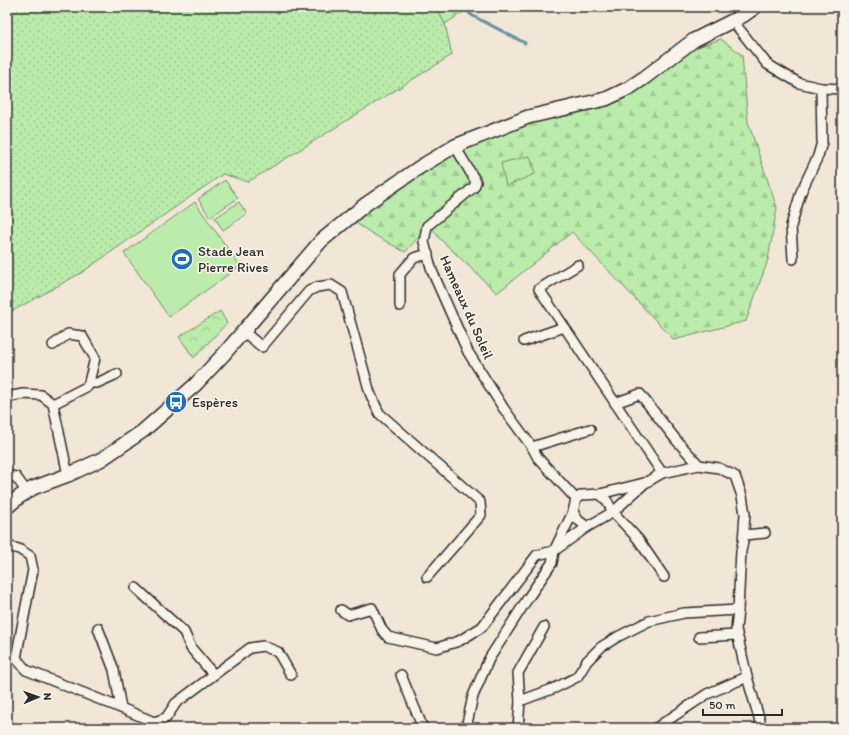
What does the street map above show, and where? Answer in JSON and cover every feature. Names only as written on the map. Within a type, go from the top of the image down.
[{"type":"street","points":[[7,507],[33,488],[68,475],[102,459],[143,431],[195,385],[321,241],[379,194],[455,146],[528,117],[606,99],[629,88],[694,40],[744,15],[755,7]]},
{"type":"street","points":[[732,20],[767,64],[799,83],[821,88],[842,89]]},
{"type":"street","points":[[793,259],[790,226],[801,192],[818,156],[822,142],[821,88]]},
{"type":"street","name":"Hameaux du Soleil","points":[[455,146],[476,182],[474,187],[427,226],[424,242],[432,271],[468,352],[504,409],[532,447],[538,458],[576,499]]},
{"type":"street","points":[[400,306],[400,274],[414,258],[428,254]]},
{"type":"street","points":[[578,265],[539,289],[662,473]]},
{"type":"street","points":[[244,330],[262,347],[309,291],[317,287],[331,285],[342,292],[370,393],[379,413],[480,502],[481,515],[427,577]]},
{"type":"street","points":[[524,341],[564,327]]},
{"type":"street","points":[[53,345],[68,334],[82,336],[95,358],[88,386],[53,404]]},
{"type":"street","points":[[88,383],[97,383],[117,374]]},
{"type":"street","points":[[7,397],[23,394],[41,395],[53,404],[68,475]]},
{"type":"street","points":[[615,403],[640,394],[699,465]]},
{"type":"street","points":[[532,447],[590,429]]},
{"type":"street","points":[[341,610],[348,615],[372,608],[382,630],[388,637],[437,648],[459,641],[482,627],[537,555],[554,551],[587,527],[613,512],[645,483],[662,473],[699,465],[719,468],[734,476],[742,496],[745,514],[736,628],[747,677],[762,728]]},
{"type":"street","points":[[7,478],[10,476],[16,477],[27,492]]},
{"type":"street","points":[[466,728],[473,696],[489,659],[552,563],[554,551],[573,512],[576,499],[582,495],[600,494],[645,483]]},
{"type":"street","points":[[600,494],[607,501],[613,512],[638,539],[664,578]]},
{"type":"street","points":[[573,512],[578,520],[587,527]]},
{"type":"street","points":[[744,535],[765,533]]},
{"type":"street","points":[[7,546],[19,549],[30,556],[33,570],[16,658],[26,670],[154,722],[166,718],[176,703],[213,674],[250,648],[263,646],[278,652],[291,675]]},
{"type":"street","points":[[136,588],[184,632],[191,648],[213,674]]},
{"type":"street","points":[[520,701],[555,688],[578,677],[587,661],[601,647],[649,621],[684,613],[738,610]]},
{"type":"street","points":[[518,728],[520,701],[518,673],[544,627]]},
{"type":"street","points":[[98,628],[114,670],[121,708]]},
{"type":"street","points":[[699,637],[737,635]]},
{"type":"street","points":[[400,675],[424,728]]},
{"type":"street","points":[[656,728],[707,694],[747,677]]},
{"type":"green space","points":[[7,7],[436,7],[445,24],[452,55],[248,182],[223,174],[81,273],[7,314]]},
{"type":"green space","points":[[436,7],[471,7],[445,24]]},
{"type":"green space","points":[[721,39],[742,55],[748,122],[777,208],[768,260],[746,321],[674,340],[572,232],[497,293],[439,238],[430,225],[405,252],[353,221],[441,158],[539,108],[636,89],[689,50]]},
{"type":"green space","points":[[530,156],[535,174],[506,186],[501,163]]},
{"type":"green space","points":[[225,180],[238,198],[210,217],[198,199]]},
{"type":"green space","name":"Stade Jean Pierre Rives","points":[[195,202],[240,266],[169,317],[124,253]]},
{"type":"green space","points":[[239,202],[247,214],[223,230],[215,218]]},
{"type":"green space","points":[[220,311],[227,323],[194,358],[179,337]]},
{"type":"waterway","points":[[462,7],[473,16],[525,43]]},
{"type":"place","name":"Stade Jean Pierre Rives","points":[[182,259]]},
{"type":"place","name":"Espères","points":[[176,402]]}]
